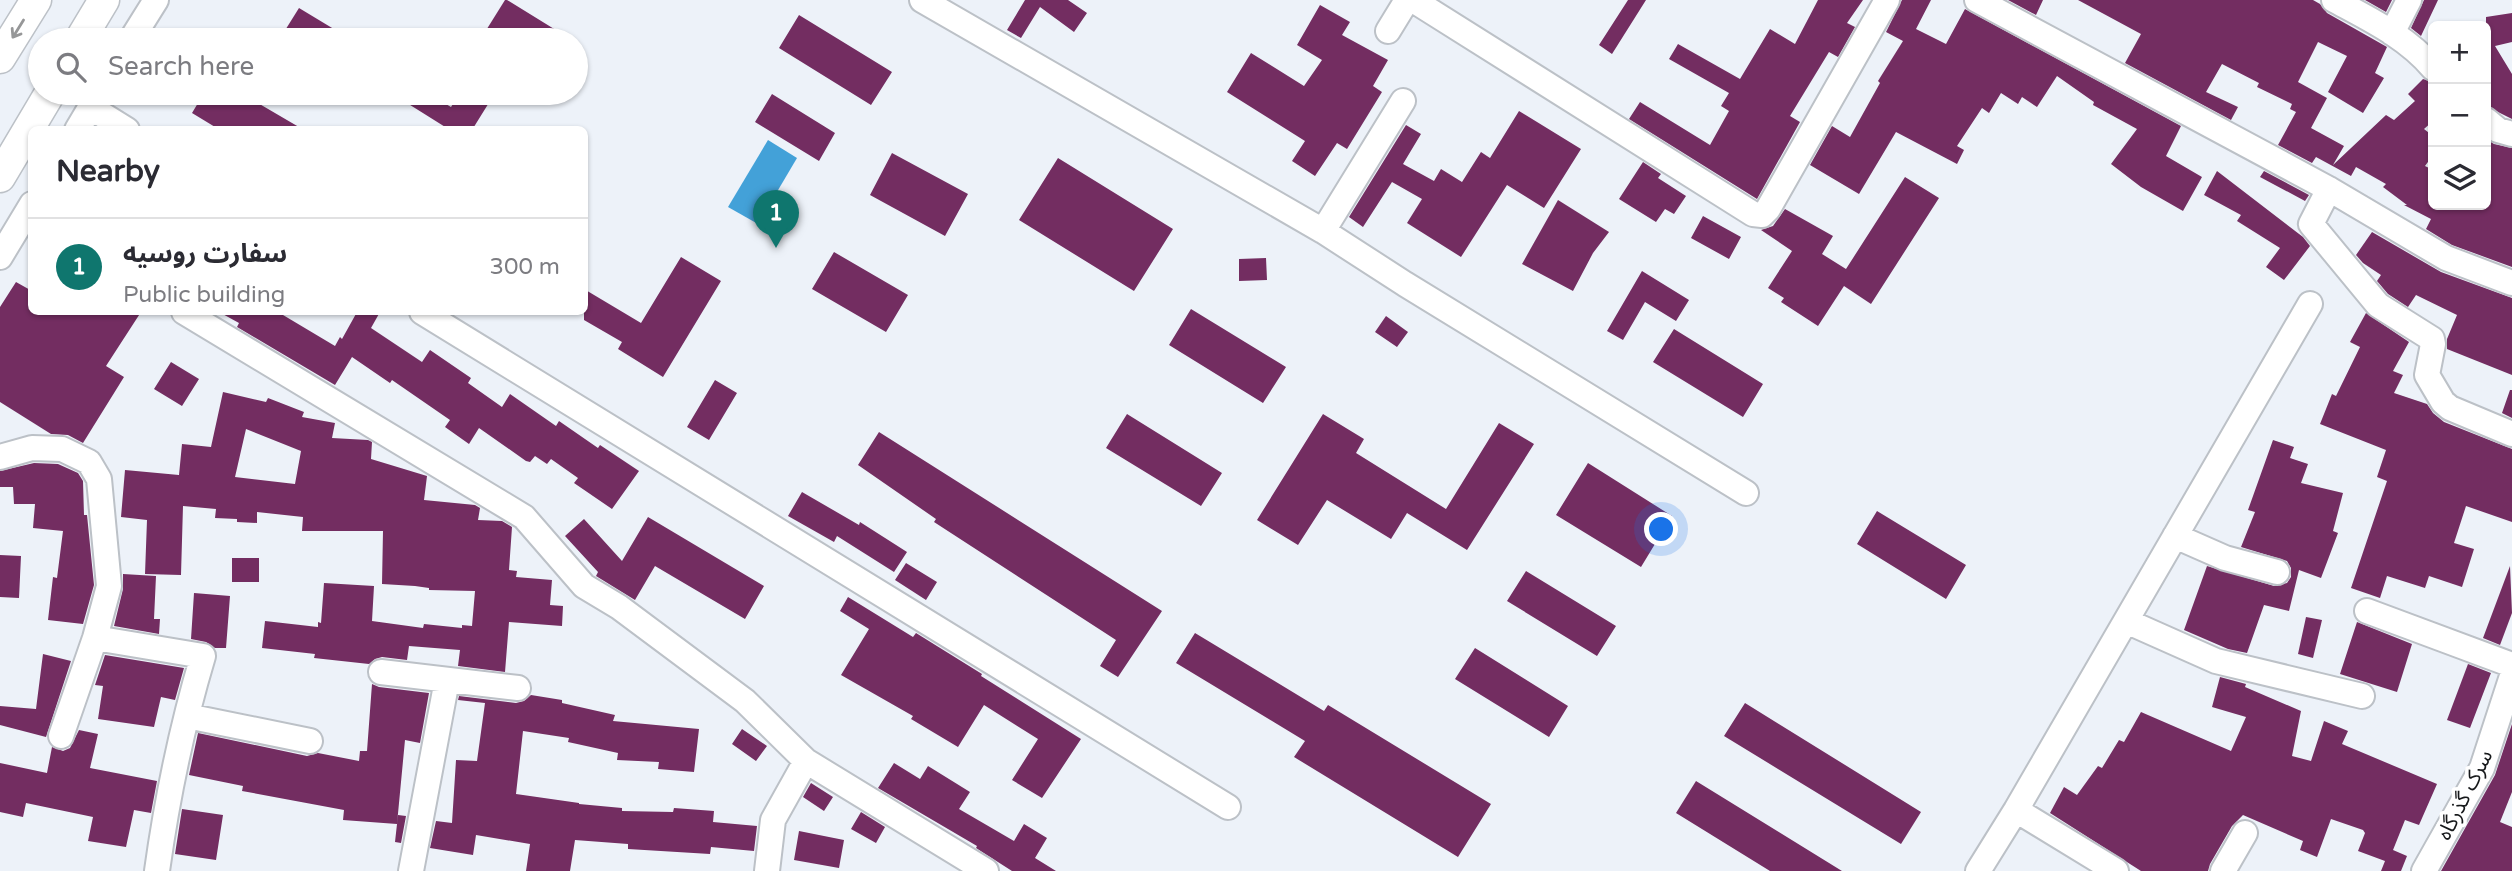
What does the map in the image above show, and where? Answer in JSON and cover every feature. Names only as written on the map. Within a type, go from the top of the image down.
[{"type":"main road","points":[[0,58],[36,0]]},
{"type":"main road","points":[[87,28],[104,0]]},
{"type":"main road","points":[[30,126],[43,105]]},
{"type":"main road","points":[[0,177],[28,130]]},
{"type":"street","points":[[138,28],[156,0]]},
{"type":"street","points":[[922,0],[1323,231],[1746,493]]},
{"type":"street","points":[[1388,31],[1407,0]]},
{"type":"street","points":[[1413,0],[1439,7],[1753,214],[1762,215],[1887,0]]},
{"type":"street","points":[[1977,0],[2329,189],[2446,258],[2512,283]]},
{"type":"street","points":[[2333,0],[2392,33],[2428,62]]},
{"type":"street","points":[[2392,33],[2409,0]]},
{"type":"street","points":[[1323,231],[1403,101]]},
{"type":"street","points":[[79,126],[92,105]]},
{"type":"street","points":[[100,105],[123,126]]},
{"type":"street","points":[[2491,124],[2498,130],[2512,134]]},
{"type":"street","points":[[2329,189],[2311,225],[2378,305],[2432,339],[2427,375],[2443,402],[2450,408],[2512,434]]},
{"type":"street","points":[[0,257],[28,215]]},
{"type":"street","points":[[1978,871],[2310,304]]},
{"type":"street","points":[[189,315],[524,517],[583,586],[619,607],[745,701],[806,761],[986,871]]},
{"type":"street","points":[[427,315],[1228,807]]},
{"type":"street","points":[[0,457],[32,448],[62,449],[89,462],[99,479],[109,586],[61,736]]},
{"type":"street","points":[[2175,536],[2225,558],[2277,572]]},
{"type":"street","points":[[2367,611],[2512,665]]},
{"type":"street","points":[[2126,621],[2216,661],[2362,696]]},
{"type":"street","points":[[94,638],[203,656],[164,818],[157,871]]},
{"type":"street","points":[[382,672],[519,688]]},
{"type":"street","name":"سرک گذرگاه","points":[[2424,871],[2482,768],[2503,738],[2512,676]]},
{"type":"street","points":[[411,871],[447,680]]},
{"type":"street","points":[[187,716],[310,741]]},
{"type":"street","points":[[767,871],[773,820],[806,761]]},
{"type":"street","points":[[2016,810],[2116,871]]},
{"type":"street","points":[[2223,871],[2245,833]]},
{"type":"water","points":[[768,140],[797,158],[758,224],[728,207]]},
{"type":"building","points":[[507,0],[552,28],[488,28]]},
{"type":"building","points":[[1025,0],[1068,0],[1087,13],[1074,32],[1040,7],[1021,38],[1007,30]]},
{"type":"building","points":[[1628,0],[1646,0],[1612,54],[1599,45]]},
{"type":"building","points":[[1818,0],[1863,0],[1847,23],[1855,27],[1838,57],[1829,52],[1790,116],[1800,122],[1757,199],[1629,119],[1640,102],[1710,145],[1729,111],[1721,106],[1729,93],[1669,59],[1678,44],[1740,79],[1770,29],[1795,44]]},
{"type":"building","points":[[1902,0],[1931,0],[1916,29],[1946,44],[1965,9],[2181,126],[2166,156],[2202,177],[2183,211],[2141,187],[2111,164],[2137,129],[2093,105],[2094,102],[2057,76],[2037,107],[2022,97],[2018,104],[2001,93],[1989,113],[1982,108],[1957,146],[1964,150],[1957,164],[1896,132],[1859,194],[1810,165],[1832,126],[1850,137],[1880,83],[1878,81],[1903,41],[1886,32]]},
{"type":"building","points":[[2008,0],[2043,0],[2036,15]]},
{"type":"building","points":[[2078,0],[2313,0],[2320,4],[2327,13],[2387,47],[2375,73],[2384,78],[2363,113],[2328,92],[2347,56],[2318,42],[2298,82],[2327,98],[2311,128],[2344,146],[2333,165],[2386,115],[2394,120],[2415,101],[2408,94],[2423,79],[2428,80],[2428,125],[2424,129],[2428,132],[2428,162],[2425,166],[2428,168],[2428,210],[2491,210],[2491,142],[2512,148],[2512,267],[2452,245],[2426,229],[2431,219],[2404,205],[2407,205],[2383,187],[2386,184],[2356,167],[2351,176],[2316,157],[2312,163],[2278,145],[2296,112],[2290,109],[2292,104],[2257,87],[2259,83],[2222,64],[2206,92],[2238,107],[2231,120],[2125,63],[2141,34]]},
{"type":"building","points":[[2365,0],[2392,0],[2386,12]]},
{"type":"building","points":[[2424,0],[2438,0],[2421,36],[2411,28]]},
{"type":"building","points":[[1320,5],[1350,22],[1342,35],[1388,60],[1373,86],[1382,92],[1347,149],[1337,143],[1315,176],[1292,161],[1305,141],[1227,92],[1251,53],[1304,86],[1322,60],[1297,45]]},
{"type":"building","points":[[299,8],[332,28],[286,28]]},
{"type":"building","points":[[2512,13],[2512,42],[2495,46],[2512,74],[2512,119],[2491,108],[2491,21],[2486,21],[2486,17]]},
{"type":"building","points":[[799,15],[892,72],[871,105],[779,48]]},
{"type":"building","points":[[772,94],[835,133],[819,161],[755,122]]},
{"type":"building","points":[[197,105],[261,105],[297,126],[213,126],[192,113]]},
{"type":"building","points":[[410,105],[488,105],[474,126],[444,126]]},
{"type":"building","points":[[1519,111],[1581,149],[1544,208],[1507,185],[1461,257],[1407,223],[1422,199],[1392,182],[1363,227],[1349,217],[1406,125],[1421,134],[1403,164],[1434,181],[1441,169],[1462,182],[1481,152],[1490,158]]},
{"type":"building","points":[[892,153],[968,194],[945,236],[870,195]]},
{"type":"building","points":[[1058,158],[1173,229],[1134,291],[1019,220]]},
{"type":"building","points":[[1643,162],[1661,174],[1658,178],[1686,196],[1674,214],[1665,209],[1656,222],[1619,199]]},
{"type":"building","points":[[2217,171],[2303,237],[2310,246],[2284,280],[2266,267],[2280,248],[2237,221],[2241,215],[2204,195]]},
{"type":"building","points":[[2264,171],[2309,195],[2305,201],[2260,177]]},
{"type":"building","points":[[1905,177],[1939,198],[1871,304],[1844,286],[1818,326],[1781,302],[1784,298],[1768,288],[1792,251],[1761,230],[1773,226],[1785,209],[1833,236],[1822,254],[1846,269]]},
{"type":"building","points":[[1558,200],[1609,232],[1593,253],[1573,291],[1522,264]]},
{"type":"building","points":[[1703,216],[1741,237],[1729,259],[1691,238]]},
{"type":"building","points":[[2372,232],[2441,272],[2512,298],[2512,375],[2447,349],[2447,339],[2457,315],[2416,295],[2408,307],[2388,294],[2377,281],[2381,275],[2356,255]]},
{"type":"building","points":[[834,252],[908,295],[886,332],[812,289]]},
{"type":"building","points":[[681,257],[721,281],[663,377],[618,349],[622,342],[584,320],[584,315],[588,315],[588,291],[641,323]]},
{"type":"building","points":[[1266,258],[1267,280],[1239,281],[1239,259]]},
{"type":"building","points":[[1642,271],[1689,300],[1676,321],[1645,302],[1623,340],[1607,331]]},
{"type":"building","points":[[16,282],[28,289],[28,315],[139,315],[106,366],[124,377],[83,443],[68,435],[51,434],[0,402],[0,307]]},
{"type":"building","points":[[1191,309],[1286,367],[1263,403],[1169,345]]},
{"type":"building","points":[[2366,313],[2409,342],[2393,371],[2403,375],[2394,393],[2427,404],[2444,422],[2512,449],[2512,522],[2466,506],[2454,543],[2474,549],[2462,587],[2429,576],[2425,588],[2387,576],[2380,598],[2351,588],[2387,481],[2377,477],[2386,450],[2320,424],[2332,394],[2336,396],[2360,347],[2350,342]]},
{"type":"building","points":[[224,315],[283,315],[335,346],[355,315],[378,315],[371,328],[422,362],[430,350],[471,378],[468,383],[502,407],[510,394],[556,426],[559,421],[598,448],[600,445],[639,471],[612,509],[574,483],[578,478],[551,459],[547,464],[535,456],[530,462],[526,461],[479,428],[469,444],[445,427],[450,420],[392,380],[390,383],[352,357],[335,385],[237,327],[239,323]]},
{"type":"building","points":[[1386,316],[1408,332],[1397,347],[1375,332]]},
{"type":"building","points":[[1674,329],[1763,384],[1743,417],[1653,362]]},
{"type":"building","points":[[171,362],[199,379],[182,406],[154,389]]},
{"type":"building","points":[[715,380],[737,393],[709,440],[687,427]]},
{"type":"building","points":[[2512,390],[2512,418],[2502,413]]},
{"type":"building","points":[[223,392],[266,402],[268,398],[304,412],[302,417],[335,423],[332,438],[368,440],[372,442],[371,459],[427,476],[424,500],[475,505],[480,508],[478,520],[502,521],[512,527],[509,570],[517,571],[516,577],[552,580],[550,605],[563,606],[562,626],[509,622],[505,672],[458,666],[460,650],[409,646],[407,660],[382,657],[369,664],[314,658],[315,654],[262,648],[265,621],[318,627],[318,622],[321,623],[324,583],[374,586],[372,621],[423,628],[424,624],[462,628],[462,625],[472,626],[475,591],[429,590],[415,586],[382,584],[383,531],[302,531],[303,517],[257,512],[257,523],[237,522],[237,519],[215,518],[216,509],[183,506],[181,575],[145,574],[147,520],[121,517],[125,470],[179,475],[182,444],[211,447]],"holes":[[[246,429],[301,451],[295,484],[235,477]]]},
{"type":"building","points":[[1127,414],[1222,473],[1201,506],[1106,448]]},
{"type":"building","points":[[1323,414],[1364,439],[1356,453],[1446,509],[1499,423],[1534,444],[1467,550],[1407,513],[1391,539],[1327,500],[1298,545],[1257,520]]},
{"type":"building","points":[[879,432],[1162,611],[1118,677],[1100,666],[1116,640],[934,522],[936,519],[858,465]]},
{"type":"building","points":[[2273,440],[2294,447],[2290,458],[2308,464],[2301,483],[2343,493],[2333,531],[2338,533],[2321,578],[2299,570],[2289,611],[2264,605],[2247,653],[2228,649],[2184,630],[2207,566],[2274,586],[2287,583],[2291,577],[2291,568],[2287,561],[2241,547],[2255,512],[2248,510]]},
{"type":"building","points":[[34,463],[58,464],[78,473],[83,481],[84,515],[87,515],[94,585],[83,624],[48,620],[53,577],[57,578],[63,531],[33,528],[35,504],[14,504],[13,487],[0,487],[0,471]]},
{"type":"building","points":[[1588,463],[1672,516],[1641,567],[1556,515]]},
{"type":"building","points":[[802,492],[859,525],[860,522],[907,552],[894,572],[837,536],[834,542],[788,516]]},
{"type":"building","points":[[1877,511],[1966,565],[1946,599],[1857,544]]},
{"type":"building","points":[[648,517],[764,586],[745,619],[655,566],[635,600],[596,576],[598,572],[565,536],[584,519],[622,561]]},
{"type":"building","points":[[0,555],[21,556],[19,598],[0,597]]},
{"type":"building","points":[[232,558],[259,558],[259,582],[232,582]]},
{"type":"building","points":[[906,563],[937,582],[926,600],[895,580]]},
{"type":"building","points":[[2510,566],[2512,613],[2500,645],[2483,638]]},
{"type":"building","points":[[1526,571],[1616,626],[1597,656],[1507,601]]},
{"type":"building","points":[[123,574],[156,576],[154,619],[160,619],[159,634],[114,626],[123,589]]},
{"type":"building","points":[[194,593],[230,596],[226,648],[215,648],[206,642],[191,639]]},
{"type":"building","points":[[848,597],[913,637],[916,633],[1081,739],[1042,798],[1012,780],[1038,739],[984,705],[958,747],[911,719],[913,716],[841,675],[869,629],[840,611]]},
{"type":"building","points":[[2306,617],[2322,620],[2313,658],[2298,654]]},
{"type":"building","points":[[2357,622],[2412,644],[2397,692],[2340,674]]},
{"type":"building","points":[[1195,633],[1324,711],[1328,705],[1491,804],[1458,857],[1294,757],[1305,741],[1176,663]]},
{"type":"building","points":[[1475,648],[1568,706],[1549,737],[1455,679]]},
{"type":"building","points":[[43,654],[71,661],[46,737],[0,725],[0,706],[36,709]]},
{"type":"building","points":[[105,655],[184,668],[175,700],[161,697],[154,727],[98,719],[103,686],[95,685]]},
{"type":"building","points":[[2468,664],[2491,673],[2470,728],[2447,720]]},
{"type":"building","points":[[2220,677],[2246,684],[2245,687],[2301,711],[2292,756],[2311,761],[2324,721],[2348,731],[2342,744],[2437,784],[2419,825],[2405,820],[2393,850],[2407,856],[2401,871],[2381,871],[2385,861],[2358,851],[2365,833],[2363,830],[2331,819],[2317,857],[2300,850],[2303,841],[2243,815],[2232,826],[2208,871],[2141,871],[2050,813],[2064,787],[2077,795],[2098,766],[2102,768],[2119,740],[2124,742],[2141,712],[2231,751],[2246,717],[2212,707]]},
{"type":"building","points":[[372,684],[429,693],[420,743],[405,740],[397,824],[343,820],[344,810],[242,791],[243,786],[189,775],[198,733],[307,756],[318,753],[359,761],[360,751],[367,751]]},
{"type":"building","points":[[531,695],[562,700],[562,703],[615,715],[613,721],[699,729],[694,772],[658,769],[659,762],[617,760],[618,753],[568,742],[569,738],[523,731],[516,794],[622,808],[622,811],[673,812],[674,808],[714,811],[713,822],[757,826],[754,851],[711,847],[710,854],[628,849],[628,844],[575,840],[570,871],[526,871],[530,844],[476,835],[473,855],[430,848],[436,821],[452,823],[456,760],[477,761],[485,703],[458,700],[459,696],[516,703]]},
{"type":"building","points":[[1745,703],[1921,812],[1901,844],[1724,736]]},
{"type":"building","points":[[2512,724],[2512,792],[2500,822],[2512,827],[2512,871],[2441,871],[2495,775]]},
{"type":"building","points":[[742,729],[767,746],[756,761],[732,744]]},
{"type":"building","points":[[79,730],[98,734],[90,768],[157,781],[151,813],[134,810],[126,847],[88,841],[93,817],[26,803],[23,817],[0,812],[0,763],[47,773],[52,747],[63,751],[70,748]]},
{"type":"building","points":[[894,763],[920,779],[928,766],[970,792],[959,809],[1014,841],[1024,824],[1047,838],[1035,858],[1056,871],[1012,871],[976,848],[977,846],[878,788]]},
{"type":"building","points":[[1696,781],[1842,871],[1770,871],[1676,813]]},
{"type":"building","points":[[811,783],[833,797],[824,811],[803,797]]},
{"type":"building","points":[[182,809],[223,815],[216,860],[175,854]]},
{"type":"building","points":[[861,812],[885,827],[876,843],[851,829]]},
{"type":"building","points":[[398,815],[406,816],[401,843],[395,842]]},
{"type":"building","points":[[799,831],[844,840],[839,868],[794,860]]},
{"type":"place","name":"سفارت روسیه","points":[[776,248]]}]
